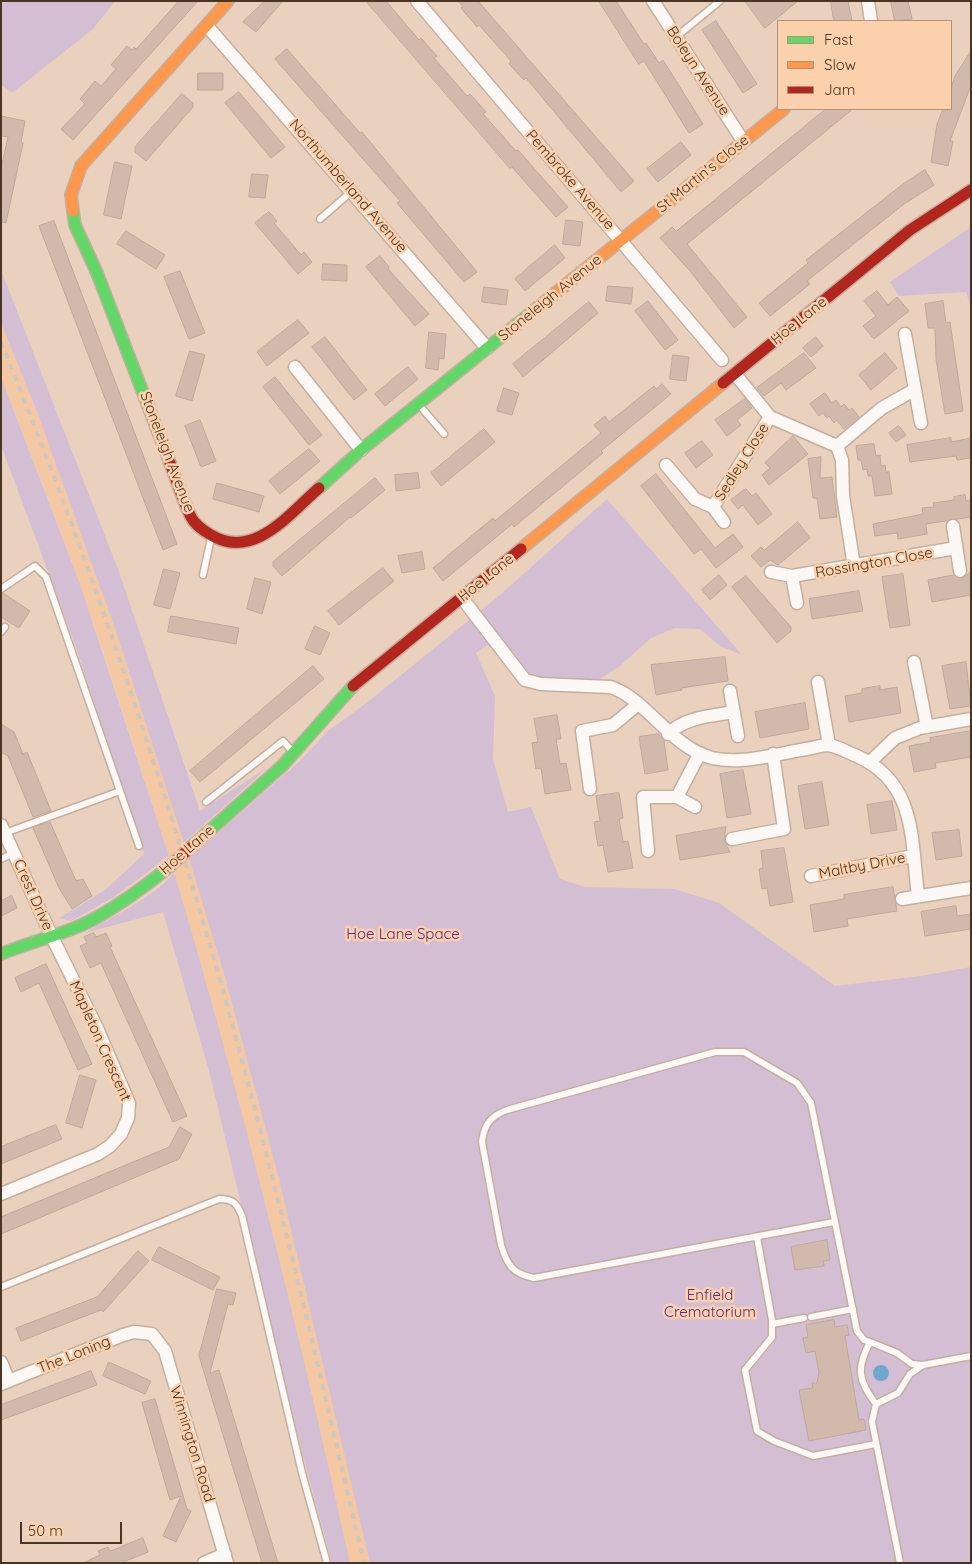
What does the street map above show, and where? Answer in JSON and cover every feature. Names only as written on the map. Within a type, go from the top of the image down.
[{"type":"street","name":"Stoneleigh Avenue","points":[[228,1],[81,166],[71,195],[75,226],[97,273],[192,519],[207,536],[233,543],[249,542],[266,534],[362,450],[622,240]]},
{"type":"street","name":"Pembroke Avenue","points":[[416,1],[622,240],[722,360]]},
{"type":"street","name":"Boleyn Avenue","points":[[653,1],[743,141]]},
{"type":"street","points":[[868,1],[871,20]]},
{"type":"street","name":"Northumberland Avenue","points":[[206,26],[352,191],[487,348]]},
{"type":"street","name":"St Martin's Close","points":[[622,240],[783,110]]},
{"type":"street","name":"Hoe Lane","points":[[1,954],[26,943],[52,937],[84,923],[121,902],[170,866],[294,753],[345,693],[910,230],[971,190]]},
{"type":"street","points":[[905,334],[921,423]]},
{"type":"street","points":[[295,367],[362,450]]},
{"type":"street","points":[[734,374],[770,417],[837,446],[842,460],[843,496],[854,566]]},
{"type":"street","points":[[837,446],[882,408],[914,390]]},
{"type":"street","name":"Sedley Close","points":[[713,507],[770,417]]},
{"type":"street","name":"Sedley Close","points":[[666,465],[694,499],[713,507],[724,522]]},
{"type":"street","points":[[953,526],[960,572]]},
{"type":"street","name":"Rossington Close","points":[[771,572],[792,576],[956,548]]},
{"type":"street","points":[[792,576],[797,603]]},
{"type":"street","points":[[462,598],[525,680],[541,684],[610,687],[621,690],[668,734],[700,753],[713,758],[738,760],[829,745],[818,682]]},
{"type":"street","points":[[914,662],[927,727]]},
{"type":"street","points":[[730,691],[738,736]]},
{"type":"street","points":[[590,789],[582,731],[613,725],[637,705]]},
{"type":"street","points":[[668,734],[676,726],[687,721],[734,712]]},
{"type":"street","points":[[870,762],[894,738],[927,727],[971,719]]},
{"type":"street","name":"Maltby Drive","points":[[829,745],[870,762],[898,789],[908,813],[918,896]]},
{"type":"street","points":[[677,797],[700,753]]},
{"type":"street","points":[[732,839],[784,829],[774,754]]},
{"type":"street","points":[[648,851],[643,797],[677,797],[695,807]]},
{"type":"street","name":"Crest Drive","points":[[3,829],[52,937]]},
{"type":"street","name":"Maltby Drive","points":[[811,876],[913,856]]},
{"type":"street","points":[[902,899],[971,888]]},
{"type":"street","name":"Mapleton Crescent","points":[[1,1194],[98,1154],[110,1146],[121,1134],[128,1118],[130,1103],[97,1028],[52,937]]},
{"type":"street","name":"The Loning","points":[[5,1382],[123,1335],[134,1332],[147,1333]]},
{"type":"street","name":"Winnington Road","points":[[147,1333],[158,1340],[165,1351],[226,1559]]},
{"type":"street","points":[[1,1362],[5,1382]]},
{"type":"street","points":[[204,1563],[226,1559]]},
{"type":"lane","points":[[676,37],[720,1]]},
{"type":"lane","points":[[320,219],[352,191]]},
{"type":"lane","points":[[419,405],[444,434]]},
{"type":"lane","points":[[203,575],[211,537]]},
{"type":"lane","points":[[1,589],[35,566],[46,577],[139,846]]},
{"type":"lane","points":[[206,802],[283,741],[294,753]]},
{"type":"lane","points":[[3,829],[120,791]]},
{"type":"lane","points":[[1,859],[14,854]]},
{"type":"lane","points":[[834,1222],[534,1278],[522,1276],[514,1271],[505,1261],[482,1142],[483,1130],[489,1120],[507,1110],[715,1052],[744,1052],[796,1083],[807,1095],[817,1125],[834,1222],[860,1336],[897,1353],[907,1362],[922,1364],[971,1356]]},
{"type":"lane","points":[[1,1287],[219,1199],[229,1199],[237,1203],[242,1216],[300,1463],[328,1563]]},
{"type":"lane","points":[[757,1237],[772,1324],[772,1337],[745,1370],[757,1430],[774,1441],[813,1456],[876,1444]]},
{"type":"lane","points":[[772,1324],[853,1309]]},
{"type":"lane","points":[[870,1342],[860,1366],[863,1386],[876,1404]]},
{"type":"lane","points":[[900,1563],[872,1416],[876,1404],[898,1392],[910,1374],[922,1364]]},
{"type":"shaded area","points":[[1,324],[37,412],[116,631],[202,895],[278,1175],[370,1563],[350,1563],[266,1207],[211,1000],[169,856],[104,653],[55,516],[1,377]]},
{"type":"green space","points":[[1,1],[115,1],[93,29],[12,93],[1,85]]},
{"type":"green space","points":[[971,227],[971,307],[966,292],[899,296],[890,282]]},
{"type":"green space","points":[[1,270],[118,569],[200,811],[268,767],[184,843],[116,631],[37,412],[1,323]]},
{"type":"green space","points":[[1,377],[80,584],[169,856],[114,897],[71,921],[59,918],[105,890],[144,854],[76,647],[1,445]]},
{"type":"green space","name":"Enfield Crematorium","points":[[607,499],[742,655],[720,646],[700,629],[675,628],[651,638],[620,666],[597,681],[529,676],[487,645],[476,653],[495,696],[493,759],[508,812],[531,807],[560,879],[585,887],[674,889],[719,903],[835,986],[921,976],[971,967],[971,1563],[370,1563],[278,1175],[224,974],[189,858],[301,760],[328,731],[369,701],[500,595]]},
{"type":"green space","points":[[174,872],[223,1044],[268,1216],[311,1389],[350,1563],[332,1563],[292,1415],[208,1067],[163,912],[85,933],[146,897]]},
{"type":"water","points":[[881,1365],[887,1367],[889,1373],[887,1379],[881,1381],[875,1379],[873,1373],[875,1367]]},
{"type":"building","points":[[179,1],[198,1],[73,140],[61,129],[85,104],[80,99],[95,81],[101,86],[116,69],[111,65],[127,46],[132,50],[134,47],[136,49]]},
{"type":"building","points":[[265,1],[283,1],[256,32],[243,22]]},
{"type":"building","points":[[366,1],[386,1],[419,40],[421,38],[437,56],[434,58],[467,96],[470,94],[486,112],[483,114],[516,151],[518,150],[568,207],[556,217],[512,167],[510,168]]},
{"type":"building","points":[[458,1],[478,1],[634,181],[621,192],[526,78],[524,80],[509,64],[511,61],[479,25],[477,27],[461,8],[463,7]]},
{"type":"building","points":[[599,1],[616,1],[659,63],[663,60],[703,124],[689,133],[644,61],[639,64]]},
{"type":"building","points":[[745,1],[798,1],[765,28]]},
{"type":"building","points":[[831,1],[848,1],[852,20],[834,20]]},
{"type":"building","points":[[891,1],[908,1],[912,19],[895,20]]},
{"type":"building","points":[[716,21],[757,84],[743,93],[702,30]]},
{"type":"building","points":[[287,49],[360,133],[362,132],[477,272],[464,282],[397,203],[400,201],[275,59]]},
{"type":"building","points":[[971,51],[971,85],[950,141],[953,141],[948,166],[931,162],[937,124],[943,110],[952,110],[952,85],[955,76]]},
{"type":"building","points":[[198,73],[223,73],[223,90],[198,90]]},
{"type":"building","points":[[239,92],[285,147],[271,158],[225,103]]},
{"type":"building","points":[[182,94],[193,103],[193,107],[146,161],[135,152],[135,147]]},
{"type":"building","points":[[825,110],[852,110],[687,244],[747,317],[734,328],[691,272],[660,238],[672,227],[676,231]]},
{"type":"building","points":[[1,116],[25,121],[21,142],[23,143],[6,223],[1,222],[1,169],[8,137],[1,136]]},
{"type":"building","points":[[681,142],[691,155],[658,182],[647,169]]},
{"type":"building","points":[[115,162],[132,166],[121,219],[104,215]]},
{"type":"building","points":[[925,170],[934,185],[904,204],[807,281],[810,284],[770,316],[759,303],[808,263],[806,260],[903,184]]},
{"type":"building","points":[[252,174],[268,175],[265,198],[249,197]]},
{"type":"building","points":[[269,212],[277,221],[274,223],[301,255],[304,252],[312,262],[298,274],[255,223]]},
{"type":"building","points":[[566,220],[583,222],[580,246],[563,244]]},
{"type":"building","points":[[54,221],[177,544],[163,550],[39,226]]},
{"type":"building","points":[[126,231],[165,255],[156,269],[117,244]]},
{"type":"building","points":[[555,245],[565,258],[525,291],[515,279]]},
{"type":"building","points":[[380,256],[389,267],[388,269],[429,314],[415,326],[366,267]]},
{"type":"building","points":[[323,264],[347,265],[347,281],[322,280]]},
{"type":"building","points":[[180,271],[205,333],[189,339],[164,277]]},
{"type":"building","points":[[608,286],[633,288],[631,304],[606,301]]},
{"type":"building","points":[[484,287],[508,290],[506,305],[482,302]]},
{"type":"building","points":[[877,291],[888,305],[897,297],[909,311],[874,339],[863,326],[876,316],[864,301]]},
{"type":"building","points":[[648,301],[678,340],[665,350],[635,311]]},
{"type":"building","points":[[943,301],[946,323],[950,322],[963,411],[945,414],[936,359],[935,328],[928,328],[925,304]]},
{"type":"building","points":[[589,302],[598,313],[523,377],[513,364]]},
{"type":"building","points":[[298,320],[309,333],[267,366],[257,352]]},
{"type":"building","points":[[429,332],[446,334],[444,359],[439,358],[438,370],[426,368]]},
{"type":"building","points":[[325,337],[367,390],[354,400],[312,347]]},
{"type":"building","points":[[816,337],[823,346],[811,357],[803,348]]},
{"type":"building","points":[[190,351],[205,355],[192,401],[176,396]]},
{"type":"building","points":[[804,353],[816,368],[786,390],[781,383],[764,396],[757,388]]},
{"type":"building","points":[[885,353],[897,368],[871,390],[859,375]]},
{"type":"building","points":[[673,355],[689,357],[686,381],[670,379]]},
{"type":"building","points":[[408,367],[418,379],[385,406],[375,394]]},
{"type":"building","points":[[275,377],[322,435],[309,445],[263,387]]},
{"type":"building","points":[[662,384],[671,394],[601,451],[603,453],[514,527],[512,524],[443,581],[433,568],[493,518],[495,521],[601,433],[594,425],[605,416],[609,422],[654,386],[656,389]]},
{"type":"building","points":[[504,388],[519,393],[512,415],[497,411]]},
{"type":"building","points":[[825,393],[832,403],[836,400],[841,407],[844,404],[849,410],[852,408],[859,417],[844,429],[837,420],[834,423],[829,416],[827,418],[823,413],[819,416],[810,404]]},
{"type":"building","points":[[745,399],[752,408],[737,420],[741,425],[727,436],[715,420]]},
{"type":"building","points":[[200,420],[216,461],[201,467],[185,426]]},
{"type":"building","points":[[899,426],[906,435],[896,442],[889,433]]},
{"type":"building","points":[[484,429],[495,442],[441,486],[431,473]]},
{"type":"building","points":[[793,436],[808,454],[769,485],[762,475],[770,468],[765,463]]},
{"type":"building","points":[[951,438],[951,442],[971,438],[971,458],[957,460],[956,456],[910,462],[907,445]]},
{"type":"building","points":[[702,441],[713,455],[696,468],[685,453]]},
{"type":"building","points":[[874,444],[876,456],[880,455],[881,466],[885,465],[886,472],[889,472],[892,494],[875,496],[872,476],[868,476],[867,469],[863,470],[861,460],[858,460],[856,446]]},
{"type":"building","points":[[309,449],[320,461],[280,494],[269,481]]},
{"type":"building","points":[[821,457],[820,478],[832,477],[837,517],[820,519],[817,498],[813,498],[808,459]]},
{"type":"building","points":[[418,473],[420,488],[396,491],[395,475]]},
{"type":"building","points":[[656,474],[715,548],[733,534],[743,547],[716,568],[701,549],[694,554],[641,486]]},
{"type":"building","points":[[375,478],[385,490],[350,517],[282,576],[273,566],[273,562]]},
{"type":"building","points":[[217,483],[264,496],[259,512],[213,499]]},
{"type":"building","points":[[746,489],[752,496],[756,493],[772,514],[758,525],[743,505],[738,509],[731,500]]},
{"type":"building","points":[[965,495],[966,501],[971,500],[971,517],[926,524],[927,534],[898,539],[897,533],[875,536],[873,524],[923,514],[922,508],[934,507],[933,503],[954,500],[954,497]]},
{"type":"building","points":[[798,522],[810,538],[778,565],[770,560],[761,567],[751,556],[761,547],[764,550]]},
{"type":"building","points":[[422,552],[425,569],[402,573],[398,556]]},
{"type":"building","points":[[383,568],[394,581],[339,625],[328,611]]},
{"type":"building","points":[[164,569],[180,573],[170,609],[154,605]]},
{"type":"building","points":[[971,572],[971,595],[932,602],[928,580],[953,575],[962,579]]},
{"type":"building","points":[[903,574],[910,625],[890,628],[882,577]]},
{"type":"building","points":[[719,575],[727,585],[710,600],[702,590]]},
{"type":"building","points":[[746,576],[791,627],[791,631],[777,643],[732,587]]},
{"type":"building","points":[[255,578],[271,582],[262,614],[247,609]]},
{"type":"building","points":[[859,591],[863,611],[812,619],[809,599]]},
{"type":"building","points":[[3,593],[30,611],[19,628],[1,617],[1,594]]},
{"type":"building","points":[[171,616],[239,628],[236,644],[168,632]]},
{"type":"building","points":[[315,626],[330,633],[320,655],[305,649]]},
{"type":"building","points":[[725,657],[728,681],[681,688],[682,690],[656,695],[651,665]]},
{"type":"building","points":[[966,662],[971,706],[950,709],[942,666]]},
{"type":"building","points":[[313,666],[324,679],[200,782],[190,771]]},
{"type":"building","points":[[880,686],[880,690],[897,687],[901,713],[849,722],[845,696],[862,693],[862,689]]},
{"type":"building","points":[[805,703],[809,729],[760,738],[755,712]]},
{"type":"building","points":[[557,715],[561,739],[556,739],[560,764],[566,763],[571,790],[545,794],[541,768],[536,769],[532,743],[538,742],[534,719]]},
{"type":"building","points":[[1,724],[14,732],[23,754],[27,752],[51,811],[33,817],[8,756],[1,752]]},
{"type":"building","points":[[971,731],[971,757],[935,763],[936,768],[914,772],[909,746],[931,742],[930,738]]},
{"type":"building","points":[[659,734],[664,741],[668,770],[645,774],[639,737]]},
{"type":"building","points":[[743,770],[751,814],[727,818],[720,774]]},
{"type":"building","points":[[822,782],[829,825],[805,829],[798,786]]},
{"type":"building","points":[[619,793],[623,818],[619,819],[623,842],[628,841],[633,868],[608,872],[603,845],[598,846],[594,822],[600,821],[596,796]]},
{"type":"building","points":[[892,801],[897,830],[871,834],[867,805]]},
{"type":"building","points":[[50,822],[76,881],[83,879],[92,896],[72,909],[59,888],[33,828]]},
{"type":"building","points":[[726,827],[724,840],[730,852],[680,860],[676,836]]},
{"type":"building","points":[[959,830],[962,856],[936,860],[932,833]]},
{"type":"building","points":[[784,848],[793,902],[770,906],[767,888],[762,889],[759,869],[763,868],[761,851]]},
{"type":"building","points":[[893,887],[897,911],[847,919],[848,926],[814,932],[810,905],[844,899],[844,895]]},
{"type":"building","points":[[12,896],[17,908],[1,916],[1,901]]},
{"type":"building","points":[[956,906],[957,916],[971,914],[971,929],[925,936],[921,912]]},
{"type":"building","points":[[94,933],[96,937],[106,933],[112,946],[110,947],[187,1116],[173,1122],[101,963],[90,968],[80,946],[87,943],[84,937]]},
{"type":"building","points":[[46,964],[92,1064],[78,1070],[39,983],[21,992],[15,978]]},
{"type":"building","points":[[80,1075],[96,1080],[82,1128],[66,1123]]},
{"type":"building","points":[[56,1125],[62,1139],[1,1164],[1,1147]]},
{"type":"building","points":[[180,1127],[192,1134],[179,1159],[1,1234],[1,1217],[169,1147]]},
{"type":"building","points":[[827,1240],[830,1260],[823,1261],[824,1266],[795,1270],[791,1247]]},
{"type":"building","points":[[159,1247],[220,1277],[213,1290],[152,1260]]},
{"type":"building","points":[[138,1251],[149,1261],[103,1312],[101,1310],[21,1341],[16,1328],[97,1297]]},
{"type":"building","points":[[217,1289],[236,1293],[233,1305],[228,1304],[210,1373],[219,1370],[278,1563],[262,1563],[199,1356]]},
{"type":"building","points":[[834,1320],[835,1327],[847,1325],[849,1335],[845,1336],[859,1420],[864,1419],[866,1430],[809,1441],[799,1390],[813,1388],[812,1383],[817,1383],[819,1372],[815,1351],[806,1353],[803,1338],[808,1337],[806,1325]]},
{"type":"building","points":[[109,1362],[151,1381],[145,1394],[103,1376]]},
{"type":"building","points":[[91,1371],[97,1385],[1,1420],[1,1405]]},
{"type":"building","points":[[155,1399],[187,1509],[191,1511],[176,1542],[163,1536],[181,1496],[170,1500],[142,1403]]},
{"type":"building","points":[[143,1538],[148,1552],[121,1563],[83,1563],[100,1555],[98,1551],[108,1547],[110,1551]]},
{"type":"railway","points":[[1,342],[58,488],[112,636],[161,785],[207,935],[270,1169],[364,1563]]},
{"type":"traffic: fast","points":[[73,211],[75,225],[97,273],[170,463]]},
{"type":"traffic: fast","points":[[319,488],[361,450],[537,308]]},
{"type":"traffic: fast","points":[[190,848],[282,766],[353,686]]},
{"type":"traffic: fast","points":[[1,954],[84,924],[128,898],[170,866]]},
{"type":"traffic: slow","points":[[73,211],[71,195],[81,166],[228,1]]},
{"type":"traffic: slow","points":[[537,308],[783,110]]},
{"type":"traffic: slow","points":[[521,549],[723,383]]},
{"type":"traffic: jam","points":[[723,383],[910,230],[971,190]]},
{"type":"traffic: jam","points":[[170,463],[193,520],[200,528],[211,535],[227,541],[242,542],[270,531],[319,488]]},
{"type":"traffic: jam","points":[[353,686],[521,549]]},
{"type":"traffic: jam","points":[[170,866],[190,848]]},
{"type":"park label","name":"Hoe Lane Space","points":[[403,934]]}]
